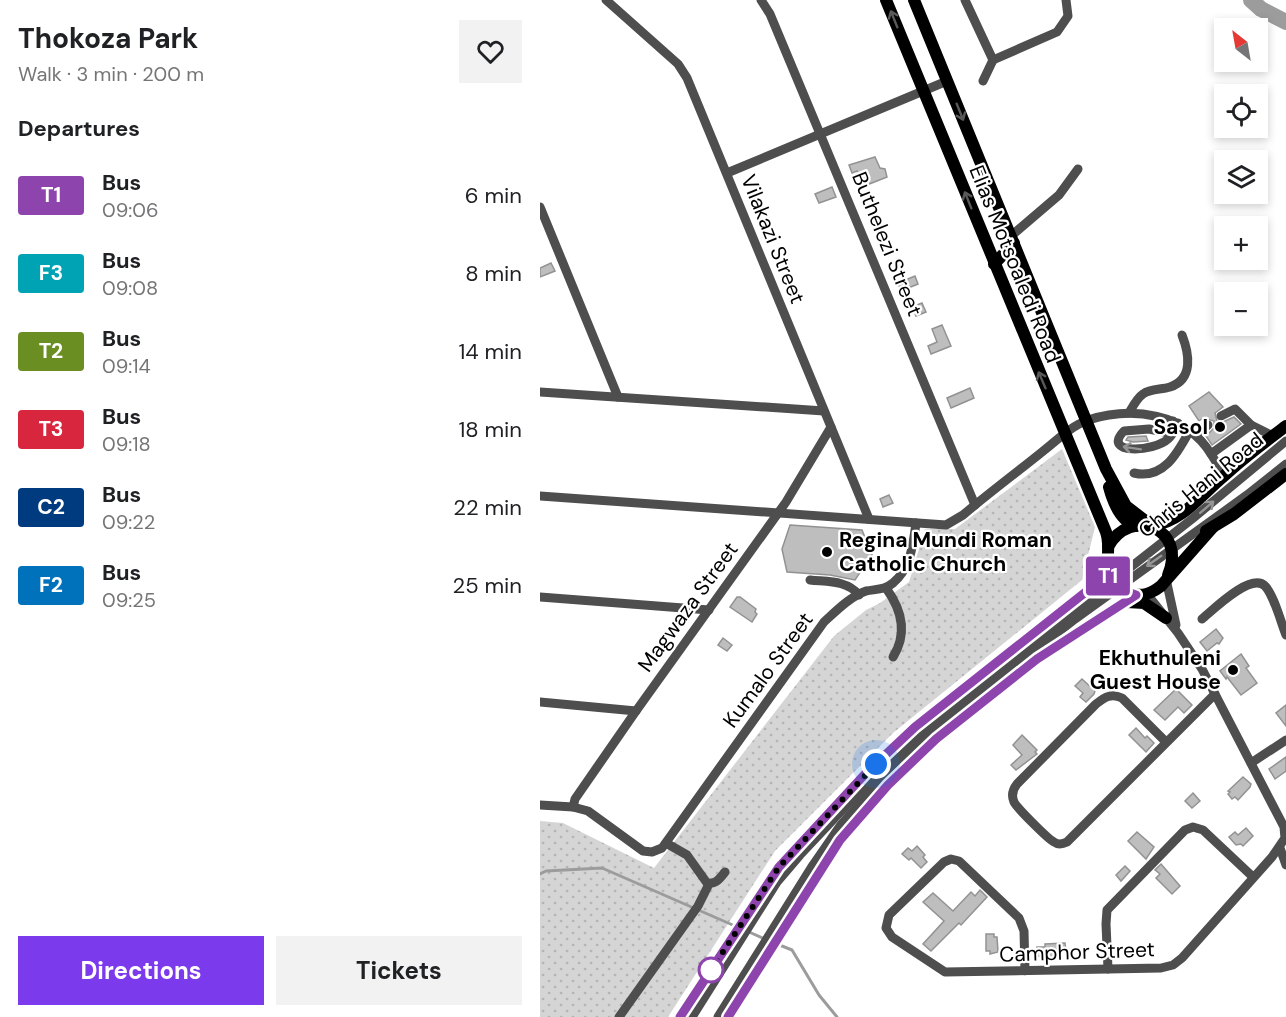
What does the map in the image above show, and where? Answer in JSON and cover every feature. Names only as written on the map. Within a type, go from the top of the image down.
[{"type":"main road","name":"Elias Motsoaledi Road","points":[[886,0],[1110,543]]},
{"type":"main road","name":"Elias Motsoaledi Road","points":[[914,0],[1106,468],[1126,506],[1170,543]]},
{"type":"main road","points":[[994,264],[1012,239]]},
{"type":"main road","name":"Chris Hani Road","points":[[1152,526],[1163,524],[1185,513],[1224,475],[1286,426]]},
{"type":"main road","name":"Elias Motsoaledi Road","points":[[1106,468],[1114,503],[1122,517],[1136,526]]},
{"type":"main road","name":"Chris Hani Road","points":[[1173,562],[1190,544],[1286,474]]},
{"type":"main road","points":[[1075,600],[1091,580],[1110,543],[1122,531],[1136,526],[1152,526]]},
{"type":"main road","name":"Chris Hani Road","points":[[728,1017],[748,976],[783,921],[840,840],[881,792],[968,713],[1037,659],[1124,603],[1155,591],[1213,527]]},
{"type":"main road","points":[[1110,543],[1106,569],[1114,585],[1142,595]]},
{"type":"main road","points":[[1166,579],[1173,562],[1170,543]]},
{"type":"main road","name":"Chris Hani Road","points":[[680,1017],[721,963],[793,850],[915,727],[1092,587],[1106,569]]},
{"type":"main road","points":[[1124,603],[1144,603],[1166,618]]},
{"type":"street","name":"Vilakazi Street","points":[[606,0],[684,70],[868,519]]},
{"type":"street","name":"Buthelezi Street","points":[[761,0],[771,14],[822,132],[975,505]]},
{"type":"street","points":[[965,0],[993,60]]},
{"type":"street","points":[[983,81],[993,60],[1058,32],[1068,16],[1066,0]]},
{"type":"street","points":[[727,173],[947,81]]},
{"type":"street","points":[[1012,239],[1059,195],[1078,169]]},
{"type":"street","points":[[540,207],[618,397]]},
{"type":"street","points":[[1129,413],[1144,393],[1172,386],[1185,375],[1189,365],[1187,348],[1182,335]]},
{"type":"street","points":[[540,392],[824,411]]},
{"type":"street","points":[[1221,416],[1234,409],[1251,425],[1273,436]]},
{"type":"street","points":[[540,496],[946,525],[957,519],[1065,434],[1087,420],[1129,413],[1175,422],[1193,432],[1224,475]]},
{"type":"street","points":[[1175,422],[1170,438],[1155,446],[1146,449],[1128,449],[1122,447],[1120,443],[1120,435],[1124,431],[1149,429],[1164,432],[1175,422]]},
{"type":"street","points":[[1134,473],[1149,474],[1164,467],[1193,432],[1208,425]]},
{"type":"street","points":[[1211,454],[1251,425]]},
{"type":"street","name":"Magwaza Street","points":[[573,807],[575,800],[636,711],[778,512],[831,427]]},
{"type":"street","name":"Chris Hani Road","points":[[754,910],[800,855],[880,770],[937,719],[1170,543],[1286,441]]},
{"type":"street","name":"Chris Hani Road","points":[[1170,543],[1247,495],[1286,464]]},
{"type":"street","points":[[894,657],[900,643],[902,621],[895,600],[886,588],[894,583],[908,564],[916,523]]},
{"type":"street","points":[[1166,579],[1172,616],[1179,633]]},
{"type":"street","points":[[810,580],[842,584],[854,589],[859,596]]},
{"type":"street","points":[[1202,619],[1244,586],[1251,583],[1262,584],[1268,590],[1286,635]]},
{"type":"street","name":"Chris Hani Road","points":[[783,921],[840,826],[883,777],[955,713],[1114,585]]},
{"type":"street","name":"Kumalo Street","points":[[663,846],[824,622],[864,592],[886,588]]},
{"type":"street","points":[[1142,595],[1179,633],[1202,669],[1284,827],[1286,835]]},
{"type":"street","points":[[540,597],[709,610]]},
{"type":"street","points":[[1166,742],[1122,698],[1114,695],[1105,697],[1017,784],[1013,791],[1013,800],[1018,808],[1053,842],[1065,843],[1215,694]]},
{"type":"street","points":[[540,702],[636,711]]},
{"type":"street","points":[[1251,763],[1286,740]]},
{"type":"street","points":[[540,805],[573,807],[588,812],[643,851],[652,852],[663,846],[687,855],[709,884]]},
{"type":"street","points":[[1108,969],[1107,910],[1185,830],[1193,827],[1203,830],[1253,877]]},
{"type":"street","name":"Camphor Street","points":[[1025,971],[1024,931],[1019,918],[965,865],[955,860],[944,862],[889,915],[886,928],[892,938],[945,972],[1025,971],[1108,969],[1154,969],[1166,967],[1177,963],[1280,848],[1286,835]]},
{"type":"street","points":[[1280,848],[1286,865]]},
{"type":"street","points":[[619,1017],[698,906],[709,884],[718,881],[725,872]]},
{"type":"street","name":"Chris Hani Road","points":[[692,1017],[721,963]]},
{"type":"street","name":"Chris Hani Road","points":[[718,1017],[748,976]]},
{"type":"shaded area","points":[[1062,449],[1095,527],[1082,580],[893,733],[775,851],[668,1017],[540,1017],[540,821],[563,823],[654,868],[834,636],[866,610],[909,582],[925,529],[955,529]]},
{"type":"building","points":[[875,157],[880,168],[885,169],[887,177],[863,185],[857,171],[852,173],[849,165]]},
{"type":"building","points":[[832,187],[836,197],[819,203],[815,194]]},
{"type":"building","points":[[551,263],[555,271],[540,277],[540,268]]},
{"type":"building","points":[[915,276],[918,284],[901,291],[898,283]]},
{"type":"building","points":[[922,303],[926,312],[916,316],[912,307]]},
{"type":"building","points":[[942,325],[951,346],[931,354],[928,346],[937,342],[932,329]]},
{"type":"building","points":[[970,388],[974,398],[951,408],[947,398]]},
{"type":"building","points":[[1209,392],[1223,407],[1215,413],[1217,421],[1223,422],[1234,417],[1241,424],[1212,445],[1206,436],[1214,428],[1214,421],[1203,418],[1199,421],[1189,406]]},
{"type":"building","points":[[1146,436],[1148,441],[1126,440],[1128,437]]},
{"type":"building","points":[[889,495],[893,503],[883,507],[880,499]]},
{"type":"building","name":"Regina Mundi Roman Catholic Church","points":[[790,525],[862,530],[872,555],[855,580],[830,575],[787,572],[782,549]]},
{"type":"building","points":[[737,597],[756,609],[757,614],[752,622],[730,607]]},
{"type":"building","points":[[1216,629],[1223,638],[1219,644],[1217,643],[1207,651],[1200,642]]},
{"type":"building","points":[[723,638],[732,645],[727,651],[718,645]]},
{"type":"building","points":[[1241,654],[1249,666],[1246,668],[1257,683],[1241,695],[1220,671]]},
{"type":"building","points":[[1082,679],[1095,691],[1086,702],[1080,697],[1083,693],[1075,686]]},
{"type":"building","points":[[1176,689],[1192,705],[1184,713],[1178,707],[1165,720],[1154,710]]},
{"type":"building","points":[[1286,705],[1286,726],[1276,713]]},
{"type":"building","points":[[1136,728],[1145,738],[1147,736],[1154,743],[1146,752],[1129,735]]},
{"type":"building","points":[[1022,735],[1037,750],[1035,752],[1037,754],[1016,770],[1011,765],[1022,755],[1013,745]]},
{"type":"building","points":[[1286,757],[1286,771],[1275,779],[1269,769]]},
{"type":"building","points":[[1243,777],[1251,784],[1250,787],[1238,800],[1235,797],[1232,799],[1228,791]]},
{"type":"building","points":[[1193,793],[1200,801],[1192,808],[1185,801]]},
{"type":"building","points":[[1246,828],[1253,836],[1243,846],[1236,845],[1229,837],[1235,832],[1238,835]]},
{"type":"building","points":[[1137,832],[1154,847],[1146,859],[1128,841]]},
{"type":"building","points":[[917,846],[925,855],[923,857],[927,862],[921,868],[911,858],[909,860],[902,854],[908,848],[912,851]]},
{"type":"building","points":[[1161,864],[1180,886],[1172,894],[1156,878],[1160,874],[1155,870]]},
{"type":"building","points":[[1125,866],[1130,871],[1121,881],[1116,875]]},
{"type":"building","points":[[980,890],[987,897],[961,925],[959,923],[931,951],[923,944],[944,921],[923,902],[933,893],[953,911],[971,892],[975,896]]},
{"type":"building","points":[[986,934],[994,934],[994,937],[997,937],[998,952],[990,954],[990,951],[986,951]]},
{"type":"building","points":[[1065,943],[1066,951],[1060,951],[1060,955],[1053,955],[1053,958],[1037,956],[1037,947],[1045,947],[1045,944]]},
{"type":"waterway","points":[[1251,0],[1261,9],[1286,22]]},
{"type":"waterway","points":[[540,874],[546,871],[602,868],[735,926]]},
{"type":"waterway","points":[[749,932],[765,939]]},
{"type":"waterway","points":[[777,944],[792,950],[819,995],[837,1017]]},
{"type":"bus line","name":"T1","points":[[680,1017],[779,867],[866,773],[915,727],[1092,587],[1106,569],[1111,582],[1117,588],[1136,595],[1037,659],[936,739],[888,785],[840,840],[728,1017]]},
{"type":"place","name":"Sasol","points":[[1220,427]]},
{"type":"place","name":"Regina Mundi Roman Catholic Church","points":[[827,552]]},
{"type":"place","name":"Ekhuthuleni Guest House","points":[[1233,670]]},
{"type":"route","points":[[711,970],[779,867],[876,764]]}]
